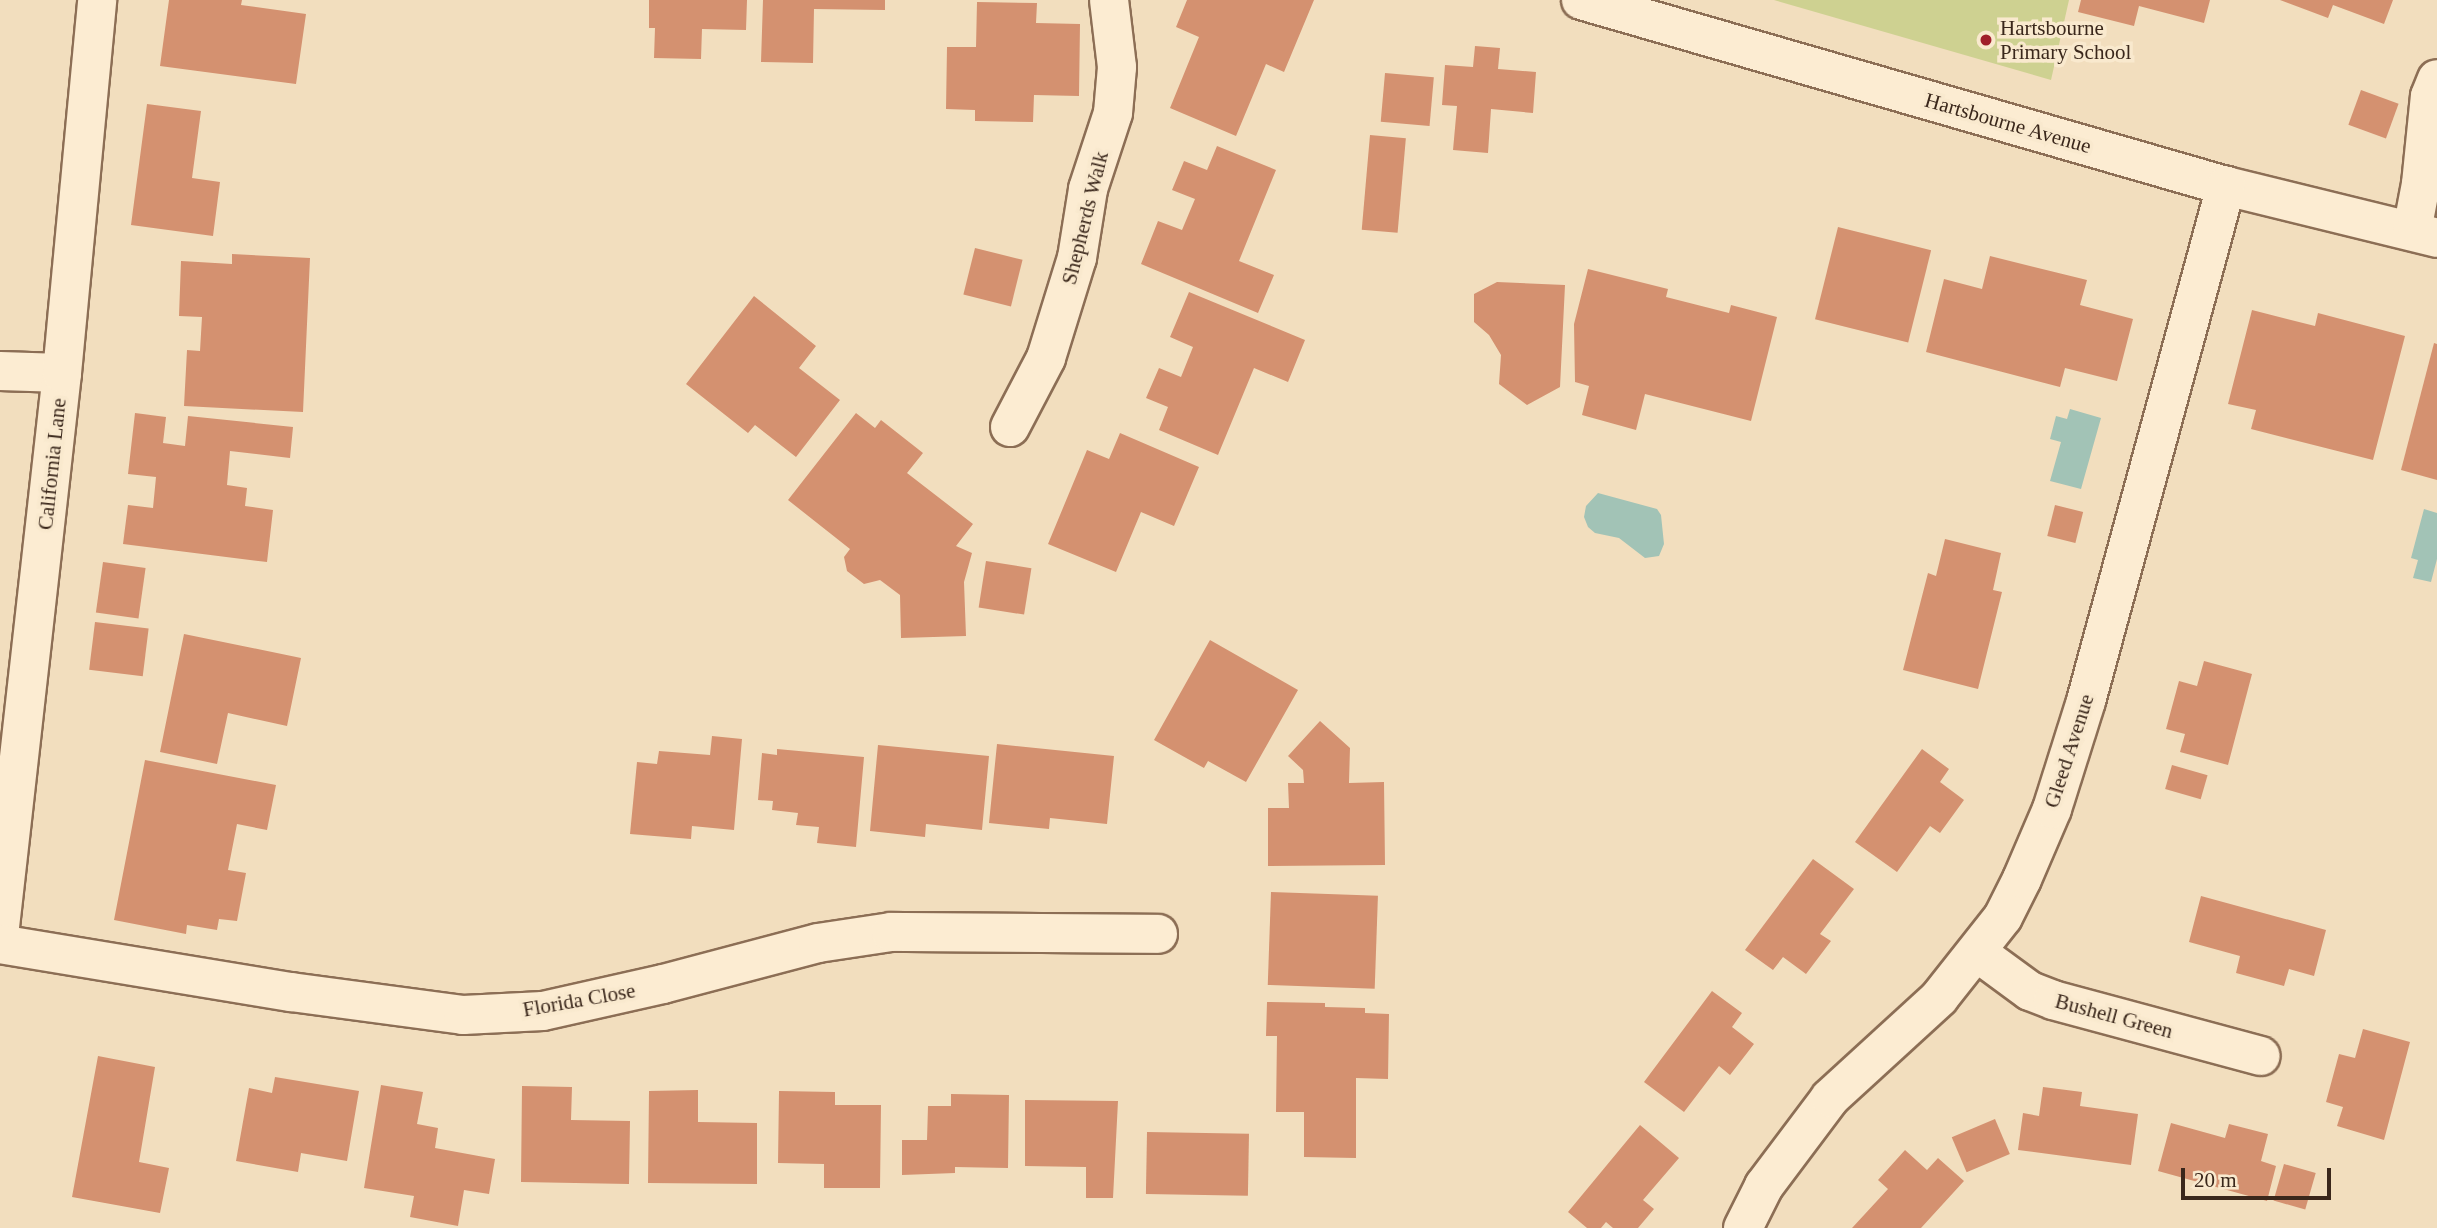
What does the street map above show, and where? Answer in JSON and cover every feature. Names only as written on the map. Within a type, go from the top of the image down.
[{"type":"street","name":"California Lane","points":[[0,927],[62,373],[97,0]]},
{"type":"street","name":"Shepherds Walk","points":[[1010,427],[1045,358],[1077,258],[1088,189],[1113,113],[1118,67],[1110,0]]},
{"type":"street","name":"Hartsbourne Avenue","points":[[1581,0],[2226,186],[2424,235]]},
{"type":"street","points":[[2424,235],[2421,184],[2430,96],[2437,79]]},
{"type":"street","name":"Gleed Avenue","points":[[1743,1228],[1764,1186],[1830,1098],[1939,998],[1978,953],[2003,917],[2052,809],[2086,701],[2226,186]]},
{"type":"street","points":[[0,371],[62,373]]},
{"type":"street","name":"Florida Close","points":[[0,944],[291,992],[463,1015],[543,1011],[663,984],[818,943],[891,932],[1158,934]]},
{"type":"street","name":"Bushell Green","points":[[1978,953],[2030,991],[2053,1000],[2261,1056]]},
{"type":"green space","name":"Hartsbourne Primary School","points":[[1774,0],[2069,0],[2051,80]]},
{"type":"shaded area","points":[[2070,409],[2101,418],[2081,489],[2050,481],[2061,442],[2050,439],[2056,416],[2067,419]]},
{"type":"shaded area","points":[[1598,493],[1657,509],[1661,515],[1664,544],[1659,556],[1645,558],[1619,538],[1595,533],[1588,527],[1584,517],[1586,506]]},
{"type":"shaded area","points":[[2424,509],[2437,513],[2437,559],[2431,582],[2413,578],[2418,560],[2411,558]]},
{"type":"building","points":[[169,0],[242,0],[241,5],[306,14],[296,84],[160,66]]},
{"type":"building","points":[[649,0],[747,0],[746,30],[702,29],[701,59],[654,58],[655,28],[649,28]]},
{"type":"building","points":[[763,0],[885,0],[885,10],[814,9],[813,63],[761,62]]},
{"type":"building","points":[[1187,0],[1314,0],[1284,72],[1266,64],[1236,136],[1170,108],[1199,37],[1176,27]]},
{"type":"building","points":[[2081,0],[2210,0],[2204,23],[2139,6],[2134,26],[2078,12]]},
{"type":"building","points":[[2280,0],[2393,0],[2384,24],[2333,5],[2328,18]]},
{"type":"building","points":[[977,2],[1037,3],[1036,23],[1080,24],[1079,96],[1034,95],[1033,122],[975,121],[975,110],[946,109],[947,47],[976,47]]},
{"type":"building","points":[[1475,46],[1500,48],[1498,69],[1536,72],[1533,113],[1491,109],[1488,153],[1453,150],[1457,106],[1442,105],[1445,65],[1473,67]]},
{"type":"building","points":[[1385,73],[1434,77],[1430,126],[1381,122]]},
{"type":"building","points":[[2361,90],[2399,104],[2386,138],[2348,125]]},
{"type":"building","points":[[147,104],[201,111],[192,178],[220,182],[213,236],[131,225]]},
{"type":"building","points":[[1370,135],[1406,138],[1398,233],[1362,230]]},
{"type":"building","points":[[1217,146],[1276,170],[1239,261],[1274,275],[1258,313],[1141,264],[1158,221],[1182,230],[1195,199],[1172,190],[1184,161],[1207,170]]},
{"type":"building","points":[[1838,227],[1931,250],[1908,342],[1815,319]]},
{"type":"building","points":[[975,248],[1023,260],[1011,306],[963,295]]},
{"type":"building","points":[[232,254],[310,258],[303,412],[184,406],[187,350],[200,351],[202,317],[179,316],[181,261],[232,264]]},
{"type":"building","points":[[1990,256],[2087,280],[2080,305],[2133,319],[2117,381],[2065,368],[2060,387],[1926,352],[1944,279],[1982,289]]},
{"type":"building","points":[[1588,269],[1668,289],[1666,297],[1729,313],[1731,305],[1777,317],[1751,421],[1645,394],[1636,430],[1582,415],[1589,386],[1575,382],[1574,324]]},
{"type":"building","points":[[1497,282],[1565,285],[1560,387],[1527,405],[1499,384],[1501,355],[1489,335],[1474,322],[1474,294]]},
{"type":"building","points":[[1189,292],[1305,340],[1288,382],[1254,368],[1218,455],[1159,430],[1168,407],[1146,398],[1159,368],[1181,377],[1193,347],[1170,337]]},
{"type":"building","points":[[754,296],[816,346],[799,368],[840,400],[796,457],[755,425],[748,433],[686,384]]},
{"type":"building","points":[[2252,310],[2315,326],[2318,313],[2405,336],[2373,460],[2251,429],[2256,410],[2228,404]]},
{"type":"building","points":[[2434,343],[2437,344],[2437,480],[2401,470]]},
{"type":"building","points":[[135,413],[166,417],[163,443],[185,446],[188,416],[293,427],[290,458],[230,451],[227,485],[247,488],[245,506],[273,510],[267,562],[123,544],[128,505],[153,508],[156,477],[128,474]]},
{"type":"building","points":[[856,413],[875,428],[881,420],[923,453],[907,473],[973,524],[956,546],[972,553],[964,582],[966,636],[901,638],[900,595],[880,580],[864,584],[847,571],[844,557],[850,549],[788,500]]},
{"type":"building","points":[[1120,433],[1199,467],[1174,526],[1141,512],[1116,572],[1048,544],[1087,450],[1109,459]]},
{"type":"building","points":[[2055,505],[2083,512],[2075,543],[2047,536]]},
{"type":"building","points":[[1945,539],[2001,553],[1993,590],[2002,592],[1978,689],[1903,670],[1928,573],[1936,576]]},
{"type":"building","points":[[986,561],[1031,568],[1024,615],[979,607]]},
{"type":"building","points":[[103,562],[146,568],[138,618],[96,613]]},
{"type":"building","points":[[95,622],[149,629],[143,676],[89,670]]},
{"type":"building","points":[[184,634],[301,658],[287,726],[228,713],[217,764],[160,752]]},
{"type":"building","points":[[1210,640],[1298,690],[1246,782],[1208,761],[1204,768],[1154,740]]},
{"type":"building","points":[[2204,661],[2252,674],[2228,765],[2180,752],[2185,734],[2166,729],[2179,681],[2197,686]]},
{"type":"building","points":[[1320,721],[1350,748],[1349,783],[1384,782],[1385,865],[1268,866],[1268,808],[1289,808],[1288,783],[1304,783],[1303,770],[1288,756]]},
{"type":"building","points":[[712,736],[742,739],[734,830],[692,826],[691,839],[630,834],[637,762],[657,764],[659,751],[710,755]]},
{"type":"building","points":[[997,744],[1114,756],[1107,824],[1050,818],[1049,829],[989,823]]},
{"type":"building","points":[[878,745],[989,756],[982,830],[926,824],[925,837],[870,831]]},
{"type":"building","points":[[777,749],[864,757],[856,847],[817,843],[819,827],[796,825],[798,813],[772,810],[773,801],[758,800],[762,753],[777,755]]},
{"type":"building","points":[[1922,749],[1949,769],[1940,782],[1964,800],[1940,833],[1930,826],[1897,872],[1855,842]]},
{"type":"building","points":[[145,760],[276,785],[267,830],[237,824],[228,870],[246,873],[237,921],[219,919],[217,930],[187,925],[186,934],[114,920]]},
{"type":"building","points":[[2172,765],[2208,775],[2201,799],[2165,789]]},
{"type":"building","points":[[1813,859],[1854,889],[1820,934],[1831,941],[1806,974],[1783,957],[1773,970],[1745,950]]},
{"type":"building","points":[[1271,892],[1378,896],[1375,989],[1268,985]]},
{"type":"building","points":[[2201,896],[2326,930],[2314,976],[2289,969],[2284,986],[2236,973],[2240,956],[2189,942]]},
{"type":"building","points":[[1712,991],[1742,1013],[1732,1027],[1754,1044],[1730,1075],[1719,1066],[1684,1112],[1644,1082]]},
{"type":"building","points":[[1267,1002],[1325,1003],[1325,1007],[1365,1008],[1365,1013],[1389,1014],[1388,1079],[1356,1078],[1356,1158],[1304,1157],[1304,1112],[1276,1112],[1277,1036],[1266,1036]]},
{"type":"building","points":[[2363,1029],[2410,1042],[2384,1140],[2337,1126],[2343,1107],[2326,1102],[2339,1054],[2355,1058]]},
{"type":"building","points":[[98,1056],[155,1067],[139,1162],[169,1168],[160,1213],[72,1197]]},
{"type":"building","points":[[275,1077],[359,1091],[347,1161],[301,1153],[298,1172],[236,1161],[249,1088],[272,1093]]},
{"type":"building","points":[[381,1085],[423,1092],[417,1124],[438,1128],[435,1148],[495,1159],[489,1194],[464,1190],[458,1226],[410,1217],[414,1196],[364,1188]]},
{"type":"building","points":[[522,1086],[572,1087],[571,1120],[630,1121],[629,1184],[521,1182]]},
{"type":"building","points":[[2043,1087],[2082,1092],[2080,1106],[2138,1114],[2131,1165],[2018,1150],[2023,1113],[2039,1116]]},
{"type":"building","points":[[698,1090],[698,1122],[757,1123],[757,1184],[648,1183],[649,1091]]},
{"type":"building","points":[[779,1091],[835,1092],[835,1105],[881,1105],[880,1188],[824,1188],[824,1164],[778,1163]]},
{"type":"building","points":[[951,1094],[1009,1095],[1008,1168],[955,1167],[955,1173],[902,1175],[902,1140],[927,1140],[928,1106],[951,1106]]},
{"type":"building","points":[[1025,1100],[1118,1101],[1113,1198],[1086,1198],[1086,1167],[1025,1166]]},
{"type":"building","points":[[1995,1119],[2010,1154],[1967,1172],[1952,1137]]},
{"type":"building","points":[[2171,1123],[2225,1138],[2229,1124],[2268,1134],[2261,1161],[2276,1166],[2267,1201],[2158,1171]]},
{"type":"building","points":[[1640,1125],[1679,1158],[1643,1200],[1654,1209],[1638,1228],[1613,1228],[1606,1222],[1601,1228],[1587,1228],[1568,1212]]},
{"type":"building","points":[[1147,1132],[1249,1134],[1248,1196],[1146,1194]]},
{"type":"building","points":[[1905,1150],[1927,1170],[1938,1158],[1964,1181],[1921,1228],[1852,1228],[1888,1189],[1878,1180]]},
{"type":"building","points":[[2284,1164],[2316,1173],[2305,1210],[2274,1201]]},
{"type":"place","name":"Hartsbourne Primary School","points":[[1986,40]]}]
